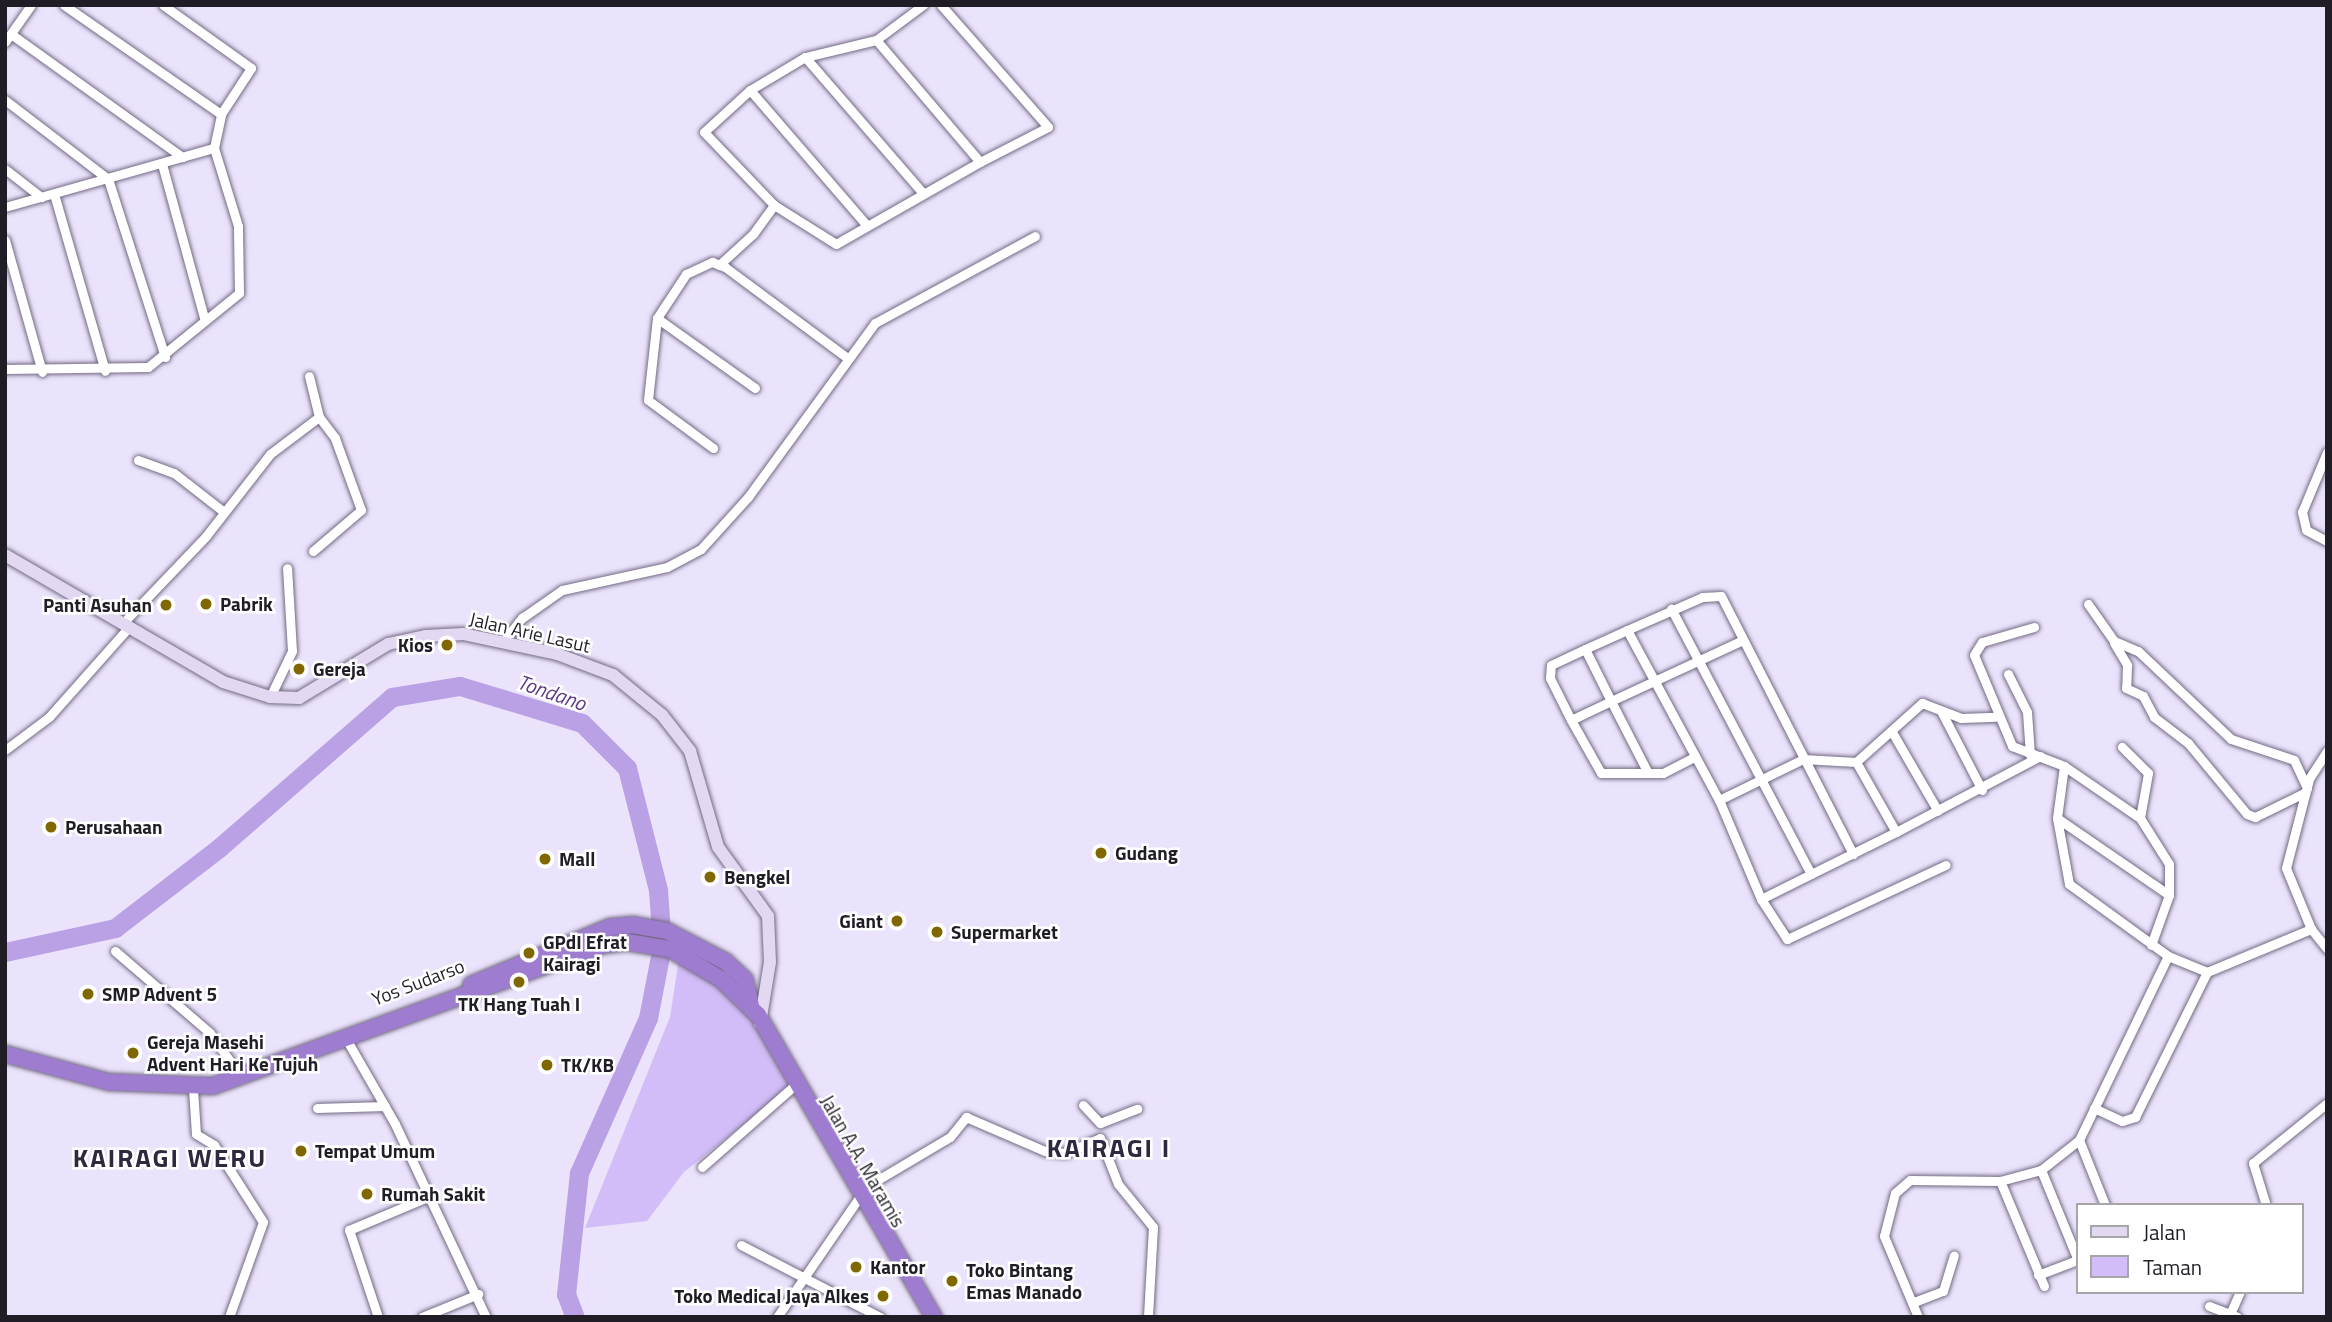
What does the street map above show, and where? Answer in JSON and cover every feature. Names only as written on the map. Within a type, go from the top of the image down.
[{"type":"highway","name":"Yos Sudarso","points":[[352,1035],[592,934],[633,925],[667,931],[712,963],[752,1008],[760,1023]]},
{"type":"highway","name":"Yos Sudarso","points":[[352,1035],[626,942],[670,949],[712,963]]},
{"type":"highway","name":"Jalan A.A. Maramis","points":[[760,1023],[794,1086],[934,1317]]},
{"type":"highway","points":[[5,1054],[109,1082],[193,1089],[243,1079],[352,1035]]},
{"type":"main road","name":"Jalan Arie Lasut","points":[[5,555],[223,682],[270,697],[299,698],[405,639],[463,634],[503,642],[613,676],[672,726],[700,773],[718,847],[763,906],[771,936],[760,1023]]},
{"type":"street","points":[[31,5],[8,38],[182,157]]},
{"type":"street","points":[[64,5],[221,114]]},
{"type":"street","points":[[5,369],[42,372],[148,367],[165,357],[204,318],[239,293],[238,226],[214,148],[221,114],[251,68],[163,5]]},
{"type":"street","points":[[923,5],[876,40],[805,57],[750,90],[704,132],[774,205],[828,244],[1048,127],[941,5]]},
{"type":"street","points":[[876,40],[980,162]]},
{"type":"street","points":[[805,57],[923,193]]},
{"type":"street","points":[[750,90],[865,223]]},
{"type":"street","points":[[5,100],[108,179],[165,357]]},
{"type":"street","points":[[5,207],[214,148]]},
{"type":"street","points":[[162,164],[204,318]]},
{"type":"street","points":[[5,169],[41,197]]},
{"type":"street","points":[[54,194],[105,370]]},
{"type":"street","points":[[713,448],[648,400],[657,318],[686,274],[719,265],[754,234],[774,205]]},
{"type":"street","points":[[503,642],[522,618],[562,590],[667,568],[701,549],[748,497],[846,357],[875,323],[1035,236]]},
{"type":"street","points":[[5,240],[42,372]]},
{"type":"street","points":[[719,265],[846,357]]},
{"type":"street","points":[[657,318],[755,388]]},
{"type":"street","points":[[309,376],[319,417],[335,438],[361,510],[313,551]]},
{"type":"street","points":[[5,750],[49,717],[270,454],[319,417]]},
{"type":"street","points":[[2327,452],[2302,512],[2306,530],[2327,541]]},
{"type":"street","points":[[138,460],[174,473],[224,512]]},
{"type":"street","points":[[270,697],[292,651],[287,568]]},
{"type":"street","points":[[1694,757],[1669,771],[1596,771],[1548,672],[1585,649],[1671,609],[1719,594],[1853,854]]},
{"type":"street","points":[[2088,604],[2127,665],[2126,688],[2143,696],[2154,717],[2189,743],[2247,814],[2255,817],[2305,791]]},
{"type":"street","points":[[1671,609],[1695,661],[1811,874]]},
{"type":"street","points":[[2034,627],[1975,650],[1996,717],[2012,746],[2064,766],[2140,818],[2165,851],[2169,895],[2151,945]]},
{"type":"street","points":[[1627,630],[1652,681],[1719,800],[1761,899],[1787,939],[1946,864]]},
{"type":"street","points":[[1571,720],[1742,640]]},
{"type":"street","points":[[2114,641],[2138,651],[2231,739],[2294,760],[2305,791]]},
{"type":"street","points":[[1585,649],[1648,773]]},
{"type":"street","points":[[2008,674],[2027,712],[2035,756]]},
{"type":"street","points":[[1719,800],[1759,778],[1803,759],[1856,762],[1892,732],[1915,705],[1929,703],[1941,711],[1972,720],[1996,717]]},
{"type":"street","points":[[1941,711],[1982,790]]},
{"type":"street","points":[[1892,732],[1938,811]]},
{"type":"street","points":[[2122,747],[2148,773],[2140,818]]},
{"type":"street","points":[[2327,751],[2305,791],[2286,868],[2311,929],[2327,949]]},
{"type":"street","points":[[1761,899],[1982,790],[2035,756]]},
{"type":"street","points":[[1856,762],[1896,832]]},
{"type":"street","points":[[2064,766],[2057,818],[2069,884],[2168,957],[2207,972]]},
{"type":"street","points":[[2057,818],[2169,895]]},
{"type":"street","points":[[2094,1108],[2122,1121],[2135,1117],[2207,972],[2311,929]]},
{"type":"street","points":[[115,951],[210,1033],[243,1079]]},
{"type":"street","points":[[1918,1317],[1914,1302],[1884,1237],[1895,1193],[1910,1180],[2000,1181],[2041,1170],[2079,1140],[2168,957]]},
{"type":"street","points":[[352,1035],[478,1294],[485,1317]]},
{"type":"street","points":[[702,1167],[794,1086]]},
{"type":"street","points":[[193,1089],[196,1134],[214,1145],[263,1222],[229,1317]]},
{"type":"street","points":[[2265,1202],[2252,1163],[2327,1103]]},
{"type":"street","points":[[1083,1105],[1100,1123],[1100,1138],[1118,1184],[1153,1227],[1148,1317]]},
{"type":"street","points":[[317,1108],[385,1106]]},
{"type":"street","points":[[1100,1123],[1137,1109]]},
{"type":"street","points":[[777,1317],[860,1193],[950,1137],[966,1117],[1045,1151],[1065,1153],[1100,1138]]},
{"type":"street","points":[[2079,1140],[2104,1203]]},
{"type":"street","points":[[2041,1170],[2076,1255]]},
{"type":"street","points":[[2000,1181],[2044,1286]]},
{"type":"street","points":[[378,1317],[349,1230],[430,1196]]},
{"type":"street","points":[[741,1245],[800,1279],[880,1317]]},
{"type":"street","points":[[1914,1302],[1943,1291],[1954,1256]]},
{"type":"street","points":[[2038,1275],[2076,1261]]},
{"type":"street","points":[[422,1317],[478,1294]]},
{"type":"street","points":[[2209,1306],[2234,1315],[2239,1294]]},
{"type":"green space","points":[[679,959],[732,990],[793,1084],[684,1172],[647,1221],[585,1228],[670,1017]]},
{"type":"waterway","name":"Tondano","points":[[5,952],[115,928],[220,847],[392,697],[460,686],[582,723],[627,768],[658,890],[662,946],[648,1018],[579,1173],[566,1294],[575,1317]]},
{"type":"place","name":"Pabrik","points":[[206,604]]},
{"type":"place","name":"Panti Asuhan","points":[[166,605]]},
{"type":"place","name":"Kios","points":[[447,645]]},
{"type":"place","name":"Gereja","points":[[299,669]]},
{"type":"place","name":"Perusahaan","points":[[51,827]]},
{"type":"place","name":"Gudang","points":[[1101,853]]},
{"type":"place","name":"Mall","points":[[545,859]]},
{"type":"place","name":"Bengkel","points":[[710,877]]},
{"type":"place","name":"Giant","points":[[897,921]]},
{"type":"place","name":"Supermarket","points":[[937,932]]},
{"type":"place","name":"GPdI Efrat Kairagi","points":[[529,953]]},
{"type":"place","name":"TK Hang Tuah I","points":[[519,982]]},
{"type":"place","name":"SMP Advent 5","points":[[88,994]]},
{"type":"place","name":"Gereja Masehi Advent Hari Ke Tujuh","points":[[133,1053]]},
{"type":"place","name":"TK/KB","points":[[547,1065]]},
{"type":"place","name":"Tempat Umum","points":[[301,1151]]},
{"type":"place","name":"Rumah Sakit","points":[[367,1194]]},
{"type":"place","name":"Kantor","points":[[856,1267]]},
{"type":"place","name":"Toko Bintang Emas Manado","points":[[952,1281]]},
{"type":"place","name":"Toko Medical Jaya Alkes","points":[[883,1296]]},
{"type":"district","name":"KAIRAGI I","points":[[1109,1148]]},
{"type":"district","name":"KAIRAGI WERU","points":[[170,1158]]}]
